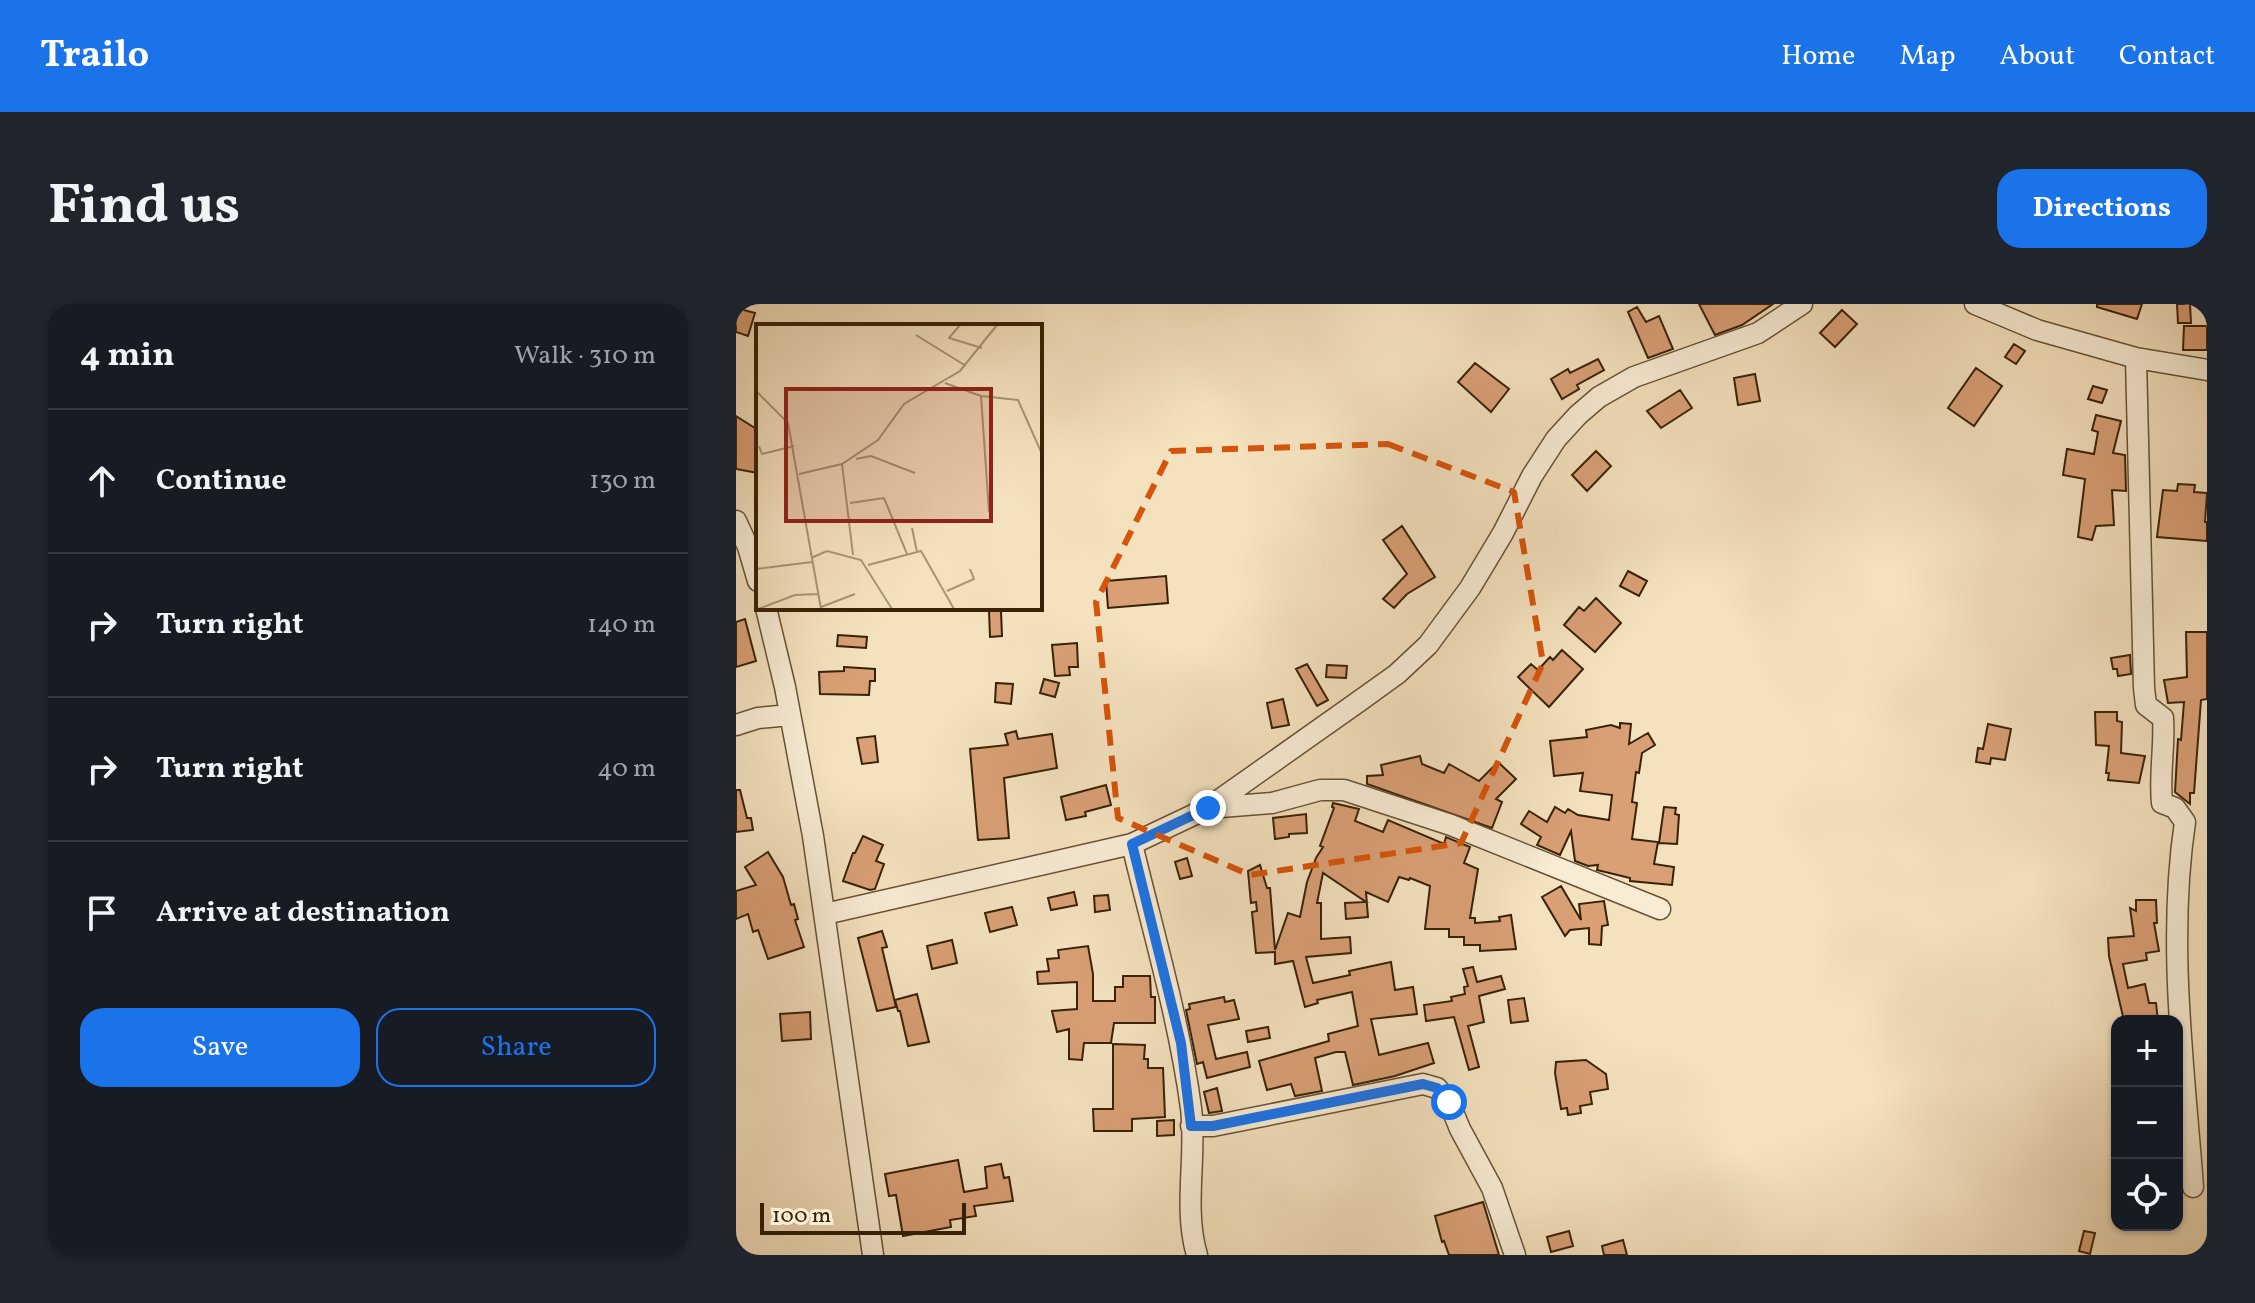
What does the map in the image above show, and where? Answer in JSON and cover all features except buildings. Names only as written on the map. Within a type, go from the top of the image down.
[{"type":"street","points":[[825,914],[1132,844],[1208,808],[1397,674],[1428,645],[1470,588],[1556,439],[1599,397],[1634,377],[1758,333],[1802,304]]},
{"type":"street","points":[[1975,304],[2037,330],[2136,358],[2207,370]]},
{"type":"street","points":[[2136,358],[2144,688],[2146,705],[2163,718],[2162,803],[2175,808],[2185,822],[2179,860],[2177,952],[2193,1187]]},
{"type":"street","points":[[736,521],[756,574]]},
{"type":"street","points":[[766,610],[790,715],[825,914],[873,1255]]},
{"type":"street","points":[[736,725],[758,718],[790,715]]},
{"type":"street","points":[[1208,808],[1272,803],[1320,790],[1344,790],[1451,825],[1660,909]]},
{"type":"street","points":[[1132,844],[1181,1043],[1191,1126],[1192,1229],[1197,1255]]},
{"type":"street","points":[[1191,1126],[1213,1126],[1423,1084],[1437,1088],[1449,1102],[1492,1188],[1515,1255]]},
{"type":"highlighted area","points":[[1388,444],[1514,492],[1543,663],[1461,843],[1250,875],[1118,818],[1096,602],[1171,451]]},
{"type":"route","points":[[1208,808],[1132,844],[1181,1043],[1191,1126],[1213,1126],[1423,1084],[1437,1088],[1449,1102]]}]
